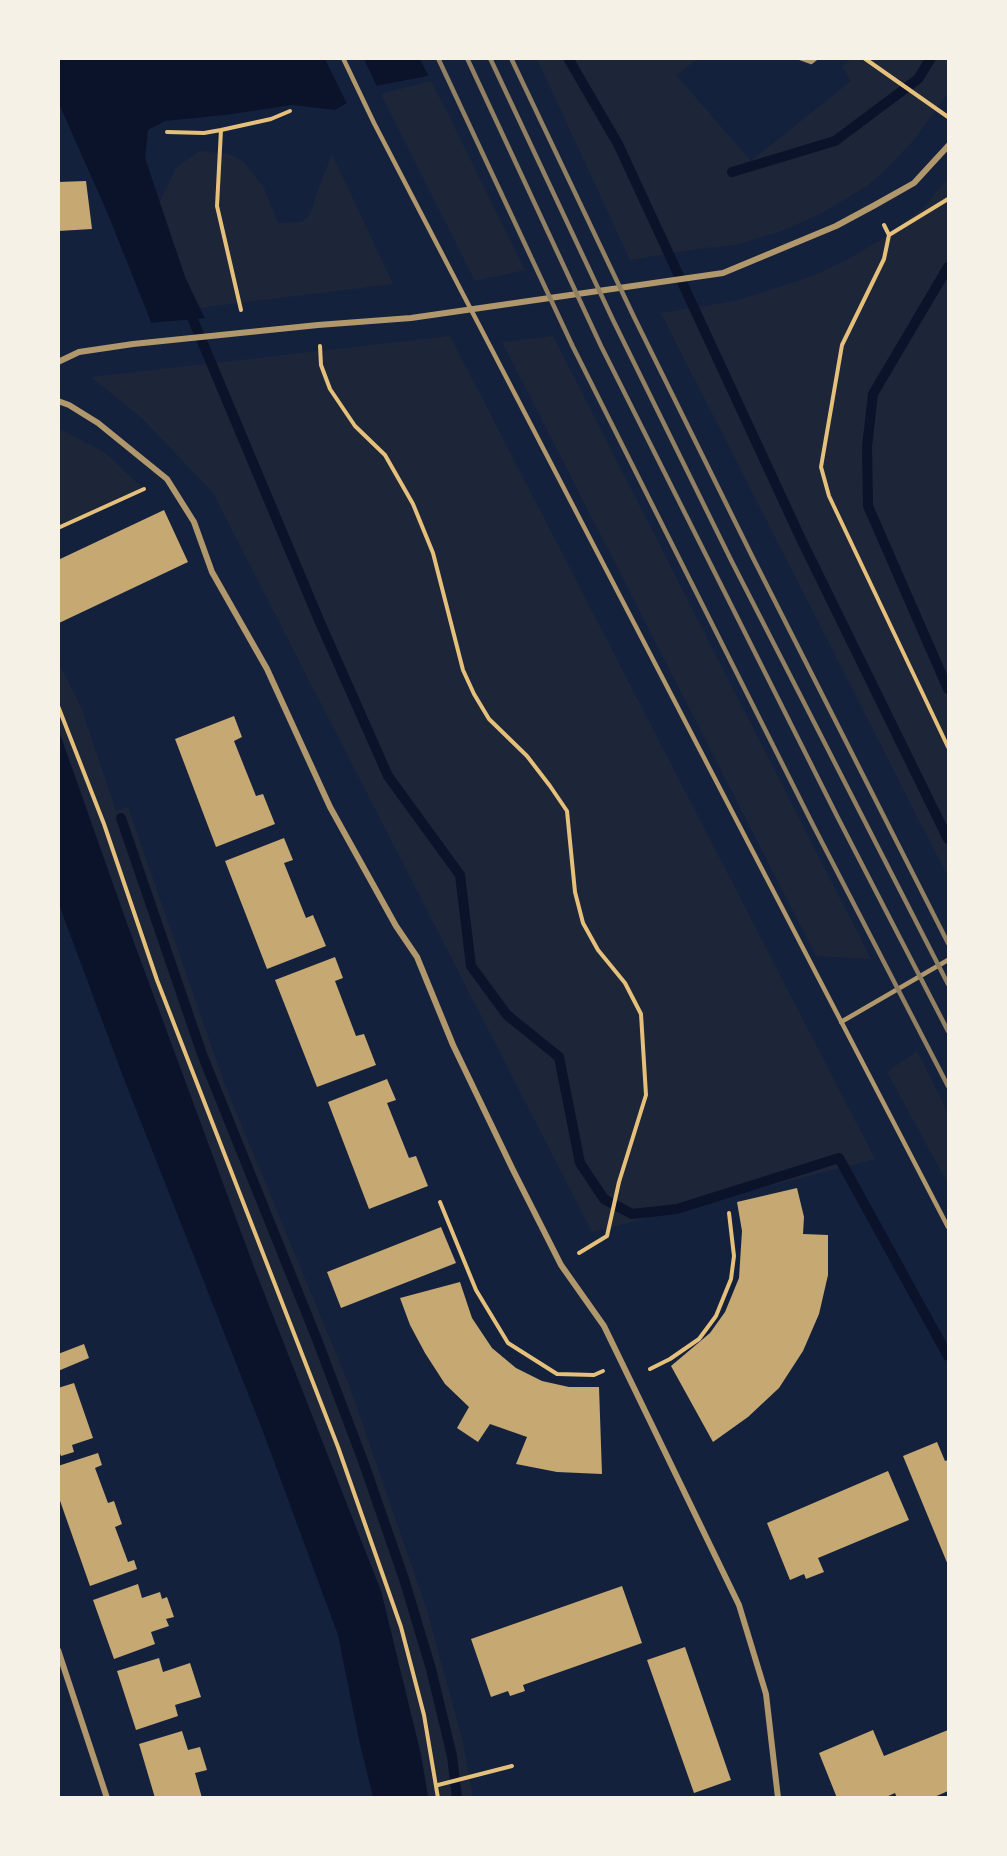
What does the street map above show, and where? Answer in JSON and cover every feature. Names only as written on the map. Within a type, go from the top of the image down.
[{"type":"street","points":[[58,362],[79,352],[133,344],[411,318],[723,273],[836,226],[914,183],[948,146]]},
{"type":"street","points":[[58,401],[98,423],[167,479],[194,522],[212,572],[267,669],[330,807],[396,926],[417,957],[458,1056],[561,1265],[604,1326],[739,1605],[766,1694],[778,1797]]},
{"type":"street","points":[[58,1650],[107,1797]]},
{"type":"lane","points":[[343,58],[374,123],[948,1227]]},
{"type":"lane","points":[[800,58],[811,62],[816,58]]},
{"type":"lane","points":[[841,1022],[948,960]]},
{"type":"path","points":[[864,58],[948,117]]},
{"type":"path","points":[[167,132],[204,133],[271,119],[290,111]]},
{"type":"path","points":[[221,130],[217,206],[242,333]]},
{"type":"path","points":[[888,235],[948,200]]},
{"type":"path","points":[[875,205],[888,235],[884,259],[842,345],[821,467],[829,496],[948,747]]},
{"type":"path","points":[[318,325],[321,365],[330,389],[355,426],[385,455],[413,504],[432,553],[463,670],[474,694],[489,719],[527,756],[567,811],[575,892],[583,923],[598,950],[625,983],[641,1014],[646,1095],[619,1182],[607,1236],[561,1265]]},
{"type":"path","points":[[58,528],[167,479]]},
{"type":"path","points":[[58,706],[104,824],[157,980],[338,1447],[401,1627],[424,1715],[438,1785],[438,1797]]},
{"type":"path","points":[[440,1202],[476,1290],[508,1343],[556,1374],[594,1376],[603,1372],[597,1359],[616,1351]]},
{"type":"path","points":[[635,1390],[655,1380],[650,1369],[670,1359],[699,1339],[716,1316],[731,1278],[734,1256],[729,1213]]},
{"type":"path","points":[[438,1785],[512,1766]]},
{"type":"shaded area","points":[[58,59],[501,59],[375,86],[335,110],[292,105],[165,121],[148,130],[145,158],[185,277],[208,325],[153,327],[107,212],[59,104]]},
{"type":"shaded area","points":[[537,59],[564,59],[574,69],[576,59],[698,59],[676,75],[751,161],[851,81],[842,66],[852,59],[948,59],[948,93],[914,140],[882,173],[867,186],[820,214],[779,232],[735,245],[630,260]]},
{"type":"shaded area","points":[[431,81],[525,270],[475,281],[381,94]]},
{"type":"shaded area","points":[[199,151],[229,154],[244,162],[264,188],[278,223],[301,222],[310,215],[332,154],[393,284],[199,308],[185,277],[159,203],[176,168]]},
{"type":"shaded area","points":[[948,178],[948,877],[661,313],[735,301],[813,276],[889,235],[926,205]]},
{"type":"shaded area","points":[[450,336],[875,1159],[592,1232],[213,493],[143,419],[91,377]]},
{"type":"shaded area","points":[[553,336],[871,959],[816,956],[502,342]]},
{"type":"shaded area","points":[[58,428],[104,452],[144,489],[59,527]]},
{"type":"shaded area","points":[[59,663],[82,710],[116,811],[128,807],[225,1085],[349,1385],[427,1610],[462,1739],[473,1797],[428,1797],[421,1755],[381,1591],[255,1271],[126,921],[59,729]]},
{"type":"shaded area","points":[[58,729],[255,1270],[381,1591],[421,1755],[428,1797],[373,1797],[338,1635],[262,1429],[124,1079],[58,901]]},
{"type":"shaded area","points":[[917,1051],[948,1113],[948,1184],[887,1072]]},
{"type":"pier","points":[[504,58],[502,61],[430,79],[420,59]]},
{"type":"pier","points":[[325,59],[364,59],[378,89],[348,106]]},
{"type":"pier","points":[[207,318],[211,325],[208,328],[153,330],[148,323]]},
{"type":"building","points":[[86,181],[92,229],[58,231],[58,182]]},
{"type":"building","points":[[164,510],[188,562],[59,623],[58,560]]},
{"type":"building","points":[[234,716],[242,737],[234,741],[256,796],[263,794],[275,824],[216,847],[175,739]]},
{"type":"building","points":[[284,838],[293,860],[284,863],[306,918],[313,915],[326,946],[267,969],[225,861]]},
{"type":"building","points":[[335,957],[343,978],[335,981],[356,1036],[364,1034],[376,1065],[317,1087],[275,980]]},
{"type":"building","points":[[387,1079],[396,1100],[387,1103],[409,1158],[416,1156],[428,1186],[369,1209],[328,1102]]},
{"type":"building","points":[[797,1188],[804,1217],[803,1234],[828,1235],[828,1275],[819,1314],[803,1351],[779,1388],[748,1417],[713,1442],[671,1366],[710,1333],[725,1312],[739,1278],[742,1231],[737,1202]]},
{"type":"building","points":[[441,1227],[456,1263],[341,1308],[327,1272]]},
{"type":"building","points":[[460,1282],[472,1318],[492,1348],[516,1368],[542,1381],[569,1387],[599,1387],[602,1474],[557,1472],[516,1464],[527,1437],[490,1424],[478,1442],[457,1428],[469,1407],[445,1384],[425,1353],[410,1325],[400,1298]]},
{"type":"building","points":[[84,1344],[89,1358],[58,1371],[58,1354]]},
{"type":"building","points":[[74,1383],[93,1438],[72,1445],[74,1452],[61,1456],[58,1449],[58,1388]]},
{"type":"building","points":[[937,1442],[945,1461],[948,1460],[948,1565],[903,1456]]},
{"type":"building","points":[[98,1453],[102,1465],[95,1468],[108,1503],[114,1501],[122,1524],[115,1527],[128,1562],[134,1560],[137,1569],[90,1586],[58,1495],[58,1466]]},
{"type":"building","points":[[888,1471],[909,1520],[818,1558],[824,1572],[806,1579],[804,1574],[790,1580],[767,1523]]},
{"type":"building","points":[[138,1584],[142,1598],[160,1592],[162,1599],[167,1597],[174,1617],[166,1619],[169,1626],[151,1632],[155,1644],[114,1659],[93,1600]]},
{"type":"building","points":[[622,1586],[642,1643],[523,1685],[525,1691],[510,1696],[508,1691],[491,1697],[471,1639]]},
{"type":"building","points":[[685,1647],[731,1780],[694,1793],[647,1660]]},
{"type":"building","points":[[159,1658],[163,1672],[190,1663],[201,1697],[175,1705],[178,1716],[136,1730],[117,1671]]},
{"type":"building","points":[[873,1730],[884,1756],[948,1730],[948,1791],[932,1798],[897,1798],[895,1793],[884,1798],[837,1798],[819,1753]]},
{"type":"building","points":[[182,1731],[188,1750],[200,1747],[207,1770],[195,1773],[202,1798],[155,1798],[139,1744]]},
{"type":"waterway","points":[[568,58],[618,144],[801,539],[948,839]]},
{"type":"waterway","points":[[732,172],[835,141],[918,79],[931,58]]},
{"type":"waterway","points":[[948,267],[873,394],[867,447],[868,506],[948,689]]},
{"type":"waterway","points":[[191,315],[319,620],[388,776],[460,875],[471,966],[507,1015],[559,1057],[580,1163],[604,1199],[632,1214],[677,1209],[839,1158],[948,1356]]},
{"type":"waterway","points":[[121,818],[202,1054],[316,1337],[404,1579],[431,1669],[452,1756],[457,1798]]},
{"type":"railway","points":[[438,58],[573,347],[813,825],[948,1086]]},
{"type":"railway","points":[[467,58],[601,346],[838,818],[948,1031]]},
{"type":"railway","points":[[490,58],[613,320],[731,560],[948,984]]},
{"type":"railway","points":[[511,58],[634,317],[752,556],[948,943]]}]
